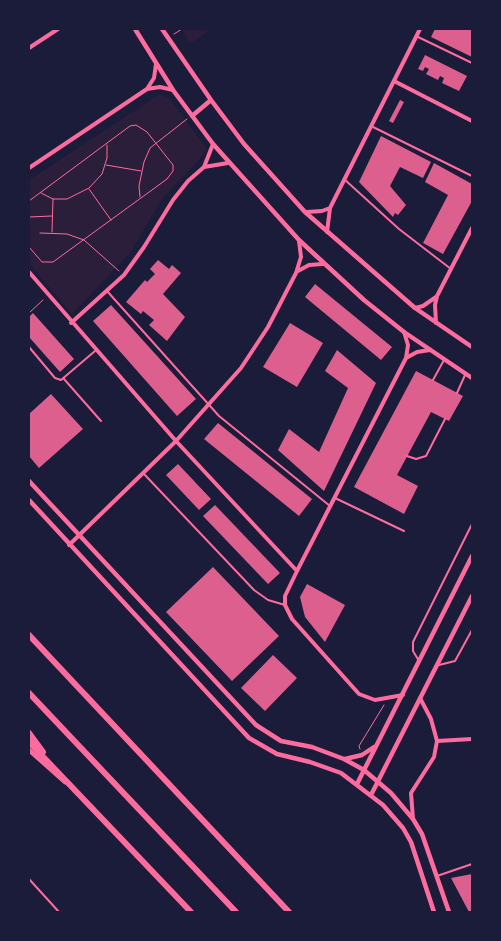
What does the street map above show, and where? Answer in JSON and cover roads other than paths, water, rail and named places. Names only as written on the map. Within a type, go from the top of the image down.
[{"type":"highway","points":[[29,635],[289,912]]},
{"type":"highway","points":[[29,693],[236,912]]},
{"type":"highway","points":[[29,733],[56,769]]},
{"type":"highway","points":[[29,742],[192,912]]},
{"type":"street","points":[[29,48],[58,29]]},
{"type":"street","points":[[135,29],[173,90],[213,144],[228,163],[299,240],[323,264],[404,332],[472,378]]},
{"type":"street","points":[[162,29],[244,144],[305,212],[415,308],[436,324],[472,346]]},
{"type":"street","points":[[328,234],[330,208],[420,29]]},
{"type":"street","points":[[29,168],[147,89],[154,78],[156,64]]},
{"type":"street","points":[[394,81],[472,121]]},
{"type":"street","points":[[147,89],[160,87],[173,90]]},
{"type":"street","points":[[192,116],[211,100]]},
{"type":"street","points":[[204,168],[213,144]]},
{"type":"street","points":[[71,323],[124,275],[173,200],[188,181],[204,168],[228,163]]},
{"type":"street","points":[[305,212],[313,213],[330,208]]},
{"type":"street","points":[[436,324],[435,305],[437,296],[472,228]]},
{"type":"street","points":[[69,545],[176,441],[226,387],[256,348],[296,272],[301,257],[299,240]]},
{"type":"street","points":[[296,272],[309,265],[323,264]]},
{"type":"street","points":[[29,272],[71,323],[176,441],[297,571]]},
{"type":"street","points":[[415,308],[424,306],[437,296]]},
{"type":"street","points":[[403,695],[384,700],[367,698],[353,688],[292,619],[285,605],[285,596],[406,358],[408,345],[404,332]]},
{"type":"street","points":[[406,358],[417,352],[430,350]]},
{"type":"street","points":[[29,481],[78,536],[256,725],[281,741],[312,747],[344,759],[364,770],[378,781],[413,819],[428,850],[450,912]]},
{"type":"street","points":[[29,500],[249,738],[277,754],[325,767],[357,784],[371,795],[404,828],[416,857],[434,912]]},
{"type":"street","points":[[357,784],[472,556]]},
{"type":"street","points":[[371,795],[472,596]]},
{"type":"street","points":[[413,819],[411,792],[434,757],[437,742],[430,719],[420,698]]},
{"type":"street","points":[[437,742],[472,739]]},
{"type":"street","points":[[344,759],[362,756],[377,745]]},
{"type":"street","points":[[29,750],[50,772],[76,790]]},
{"type":"lane","points":[[416,36],[472,63]]},
{"type":"lane","points":[[371,126],[472,176]]},
{"type":"lane","points":[[344,179],[399,229],[451,269]]},
{"type":"lane","points":[[107,292],[230,426],[330,506]]},
{"type":"lane","points":[[29,346],[55,378],[64,379],[100,421]]},
{"type":"lane","points":[[64,379],[96,350]]},
{"type":"lane","points":[[432,380],[444,360]]},
{"type":"lane","points":[[457,393],[466,374]]},
{"type":"lane","points":[[407,456],[416,459],[426,456],[445,419]]},
{"type":"lane","points":[[142,472],[254,590],[268,600],[285,605]]},
{"type":"lane","points":[[335,498],[404,531]]},
{"type":"lane","points":[[419,662],[413,652],[413,642],[472,524]]},
{"type":"lane","points":[[436,665],[455,661],[472,630]]},
{"type":"lane","points":[[436,877],[472,864]]},
{"type":"lane","points":[[29,879],[59,912]]}]
